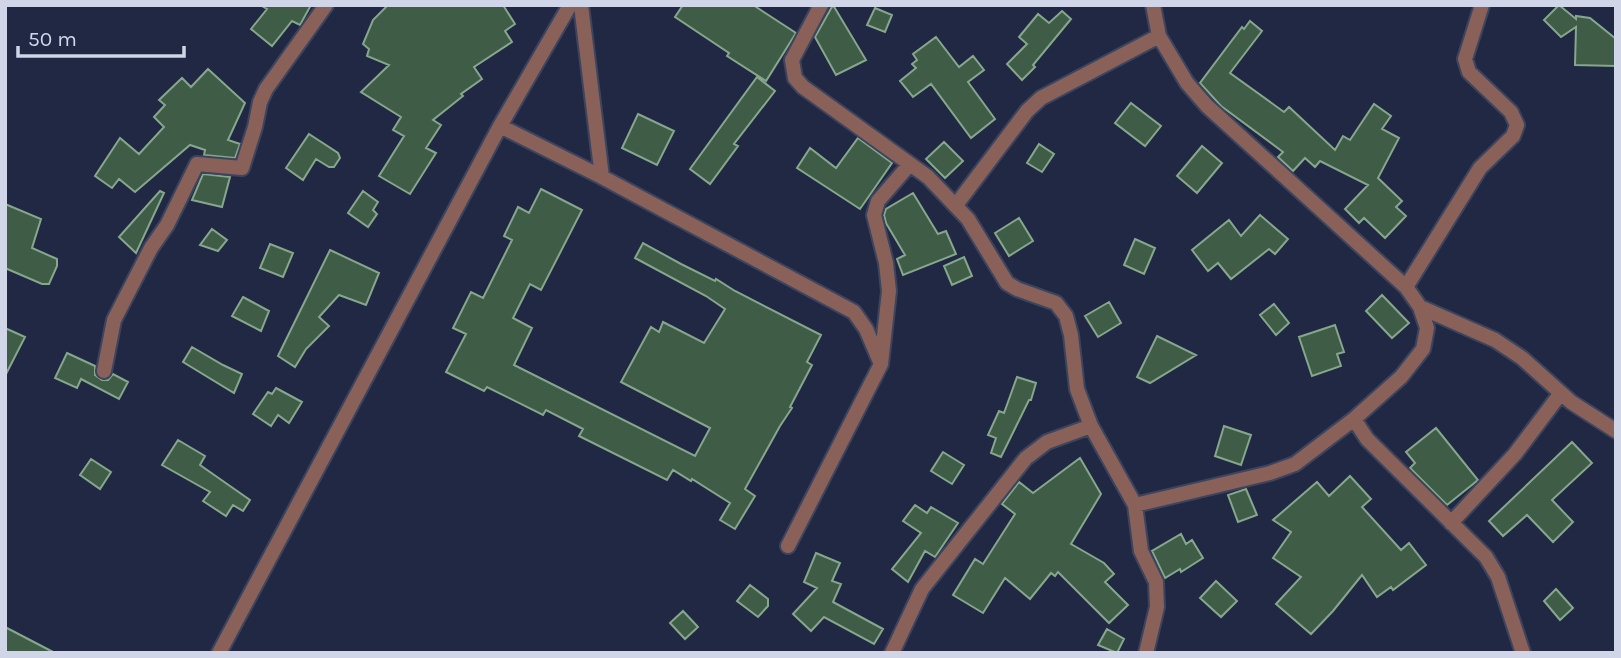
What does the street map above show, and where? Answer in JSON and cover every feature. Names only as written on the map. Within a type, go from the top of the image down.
[{"type":"street","points":[[104,371],[114,320],[151,248],[167,225],[197,164],[242,168],[266,89],[326,5]]},
{"type":"street","points":[[219,653],[500,126],[570,5]]},
{"type":"street","points":[[581,5],[602,177]]},
{"type":"street","points":[[821,5],[792,60],[795,78],[803,87],[910,164],[956,205],[968,219],[1007,283],[1056,303],[1066,316],[1071,335],[1077,389],[1091,426],[1135,505],[1141,551],[1156,582],[1157,607],[1146,653]]},
{"type":"street","points":[[1135,505],[1270,473],[1295,464],[1354,419],[1401,377],[1423,349],[1427,328],[1420,307],[1406,287],[1207,106],[1187,83],[1159,36],[1153,5]]},
{"type":"street","points":[[1406,287],[1480,169],[1513,135],[1517,125],[1511,112],[1469,72],[1465,59],[1482,5]]},
{"type":"street","points":[[956,205],[1027,111],[1041,98],[1159,36]]},
{"type":"street","points":[[500,126],[602,177],[855,312],[866,328],[881,364]]},
{"type":"street","points":[[788,546],[881,364],[889,291],[886,263],[874,215],[878,201],[910,164]]},
{"type":"street","points":[[1420,307],[1495,340],[1522,358],[1571,402],[1616,431]]},
{"type":"street","points":[[1451,523],[1515,454],[1561,393]]},
{"type":"street","points":[[1354,419],[1367,439],[1486,557],[1498,577],[1523,653]]},
{"type":"street","points":[[892,653],[922,589],[1026,458],[1047,442],[1091,426]]},
{"type":"building","points":[[260,5],[311,5],[300,25],[292,21],[272,46],[251,29],[267,9]]},
{"type":"building","points":[[388,5],[503,5],[515,24],[505,31],[512,42],[474,67],[482,79],[433,120],[441,125],[426,148],[436,153],[410,194],[379,176],[404,136],[393,130],[401,117],[361,92],[389,65],[367,56],[369,49],[363,44],[373,20]]},
{"type":"building","points":[[683,5],[753,5],[796,33],[766,81],[675,17]]},
{"type":"building","points":[[833,5],[866,60],[836,75],[815,37]]},
{"type":"building","points":[[1559,5],[1576,19],[1576,16],[1590,18],[1616,39],[1616,66],[1575,65],[1576,27],[1561,37],[1544,20]]},
{"type":"building","points":[[875,8],[892,15],[885,32],[867,25]]},
{"type":"building","points":[[1062,11],[1071,19],[1022,80],[1007,64],[1027,44],[1019,37],[1038,14],[1049,23]]},
{"type":"building","points":[[1250,21],[1262,31],[1230,73],[1284,112],[1289,107],[1335,150],[1343,136],[1350,140],[1374,104],[1391,116],[1382,129],[1399,138],[1378,178],[1402,201],[1396,207],[1406,216],[1385,238],[1364,218],[1359,223],[1345,209],[1368,185],[1320,161],[1315,167],[1305,158],[1293,171],[1278,157],[1283,152],[1221,106],[1200,83],[1242,27],[1244,29]]},
{"type":"building","points":[[936,37],[959,67],[973,56],[984,70],[968,82],[995,119],[971,138],[931,84],[913,97],[900,81],[916,68],[912,64],[917,60],[913,54]]},
{"type":"building","points":[[208,69],[245,103],[228,140],[240,144],[235,158],[204,155],[205,150],[190,145],[135,192],[119,179],[112,188],[95,176],[120,138],[139,154],[164,127],[154,117],[165,105],[159,100],[182,78],[191,87]]},
{"type":"building","points":[[757,77],[775,91],[734,144],[738,146],[710,184],[690,169]]},
{"type":"building","points":[[1131,103],[1161,126],[1145,146],[1115,123]]},
{"type":"building","points":[[638,114],[674,131],[657,165],[622,148]]},
{"type":"building","points":[[309,134],[338,153],[340,158],[334,167],[316,159],[303,180],[286,168]]},
{"type":"building","points":[[858,138],[892,163],[860,209],[797,168],[810,148],[836,168]]},
{"type":"building","points":[[944,142],[963,161],[945,178],[926,159]]},
{"type":"building","points":[[1039,144],[1054,154],[1042,172],[1027,163]]},
{"type":"building","points":[[1202,146],[1222,163],[1197,193],[1177,176]]},
{"type":"building","points":[[203,174],[230,177],[222,207],[192,200]]},
{"type":"building","points":[[541,189],[582,210],[541,290],[530,284],[513,318],[532,328],[514,365],[695,456],[710,428],[621,382],[651,327],[659,332],[663,322],[704,343],[725,309],[635,258],[643,243],[821,335],[807,362],[812,365],[790,407],[792,408],[745,489],[755,496],[735,529],[720,520],[730,503],[692,479],[691,481],[673,470],[667,480],[579,436],[583,429],[546,410],[543,415],[487,387],[484,391],[446,372],[466,334],[453,328],[471,292],[483,298],[512,240],[504,236],[518,207],[529,213]]},
{"type":"building","points":[[160,191],[164,193],[136,253],[119,237]]},
{"type":"building","points":[[363,191],[378,202],[373,210],[377,214],[368,227],[348,213]]},
{"type":"building","points":[[913,193],[938,234],[946,231],[956,254],[903,275],[897,259],[905,255],[884,215],[886,209]]},
{"type":"building","points":[[5,204],[41,219],[32,248],[57,259],[57,266],[49,284],[42,284],[5,268]]},
{"type":"building","points":[[1260,215],[1288,239],[1275,254],[1269,249],[1231,279],[1218,263],[1208,271],[1192,250],[1229,220],[1241,236]]},
{"type":"building","points":[[1019,218],[1033,241],[1009,256],[995,233]]},
{"type":"building","points":[[212,229],[227,240],[218,251],[200,245]]},
{"type":"building","points":[[1135,239],[1155,248],[1144,274],[1124,265]]},
{"type":"building","points":[[270,244],[293,253],[283,277],[260,268]]},
{"type":"building","points":[[330,250],[379,273],[366,305],[339,295],[319,317],[329,326],[306,349],[295,367],[278,356]]},
{"type":"building","points":[[964,257],[972,276],[952,285],[944,266]]},
{"type":"building","points":[[1382,295],[1409,323],[1392,338],[1366,311]]},
{"type":"building","points":[[243,297],[269,311],[261,331],[232,316]]},
{"type":"building","points":[[1109,302],[1121,323],[1098,337],[1085,316]]},
{"type":"building","points":[[1274,304],[1289,323],[1276,335],[1260,315]]},
{"type":"building","points":[[1335,325],[1344,352],[1337,354],[1341,366],[1312,376],[1299,337]]},
{"type":"building","points":[[5,328],[25,337],[5,376]]},
{"type":"building","points":[[1157,336],[1196,355],[1150,383],[1137,377]]},
{"type":"building","points":[[192,347],[242,374],[234,393],[183,362]]},
{"type":"building","points":[[67,353],[95,366],[95,375],[102,380],[108,380],[113,374],[128,382],[119,399],[81,379],[77,388],[55,378]]},
{"type":"building","points":[[1017,377],[1036,383],[1031,400],[1001,457],[991,453],[996,438],[988,435],[999,411],[1004,413]]},
{"type":"building","points":[[276,388],[302,402],[289,423],[278,415],[271,426],[253,414],[268,392],[272,394]]},
{"type":"building","points":[[1224,426],[1251,435],[1241,465],[1215,456]]},
{"type":"building","points":[[1436,428],[1478,480],[1447,505],[1410,468],[1415,463],[1406,452]]},
{"type":"building","points":[[178,440],[205,456],[200,465],[250,500],[243,511],[233,505],[226,516],[203,501],[210,492],[162,465]]},
{"type":"building","points":[[1572,442],[1592,463],[1552,500],[1573,522],[1553,542],[1527,515],[1503,536],[1489,521]]},
{"type":"building","points":[[943,452],[964,465],[952,484],[931,471]]},
{"type":"building","points":[[1080,458],[1101,494],[1071,544],[1104,563],[1114,574],[1105,582],[1128,605],[1109,623],[1058,572],[1055,576],[1051,573],[1030,599],[1005,578],[983,613],[953,595],[975,559],[983,564],[1015,514],[1002,504],[1019,482],[1033,493]]},
{"type":"building","points":[[91,459],[111,472],[100,489],[80,475]]},
{"type":"building","points":[[1350,476],[1371,499],[1362,507],[1401,550],[1409,543],[1426,565],[1393,590],[1391,587],[1377,597],[1362,575],[1311,634],[1276,604],[1301,577],[1273,558],[1291,532],[1273,520],[1317,482],[1329,496]]},
{"type":"building","points":[[1246,489],[1257,515],[1238,522],[1228,495]]},
{"type":"building","points":[[915,505],[927,513],[931,507],[958,523],[935,557],[925,551],[908,582],[892,569],[921,533],[903,521]]},
{"type":"building","points":[[1181,534],[1186,544],[1192,540],[1203,558],[1181,572],[1180,569],[1165,578],[1152,551]]},
{"type":"building","points":[[816,553],[840,563],[832,581],[841,584],[833,602],[883,629],[874,644],[824,617],[811,631],[793,614],[817,588],[804,582]]},
{"type":"building","points":[[1216,581],[1237,601],[1221,617],[1200,598]]},
{"type":"building","points":[[750,585],[768,599],[768,606],[758,617],[737,601]]},
{"type":"building","points":[[1556,589],[1573,608],[1560,620],[1544,601]]},
{"type":"building","points":[[683,611],[698,627],[685,639],[670,623]]},
{"type":"building","points":[[5,627],[55,653],[5,653]]},
{"type":"building","points":[[1107,629],[1124,639],[1117,653],[1098,645]]}]
